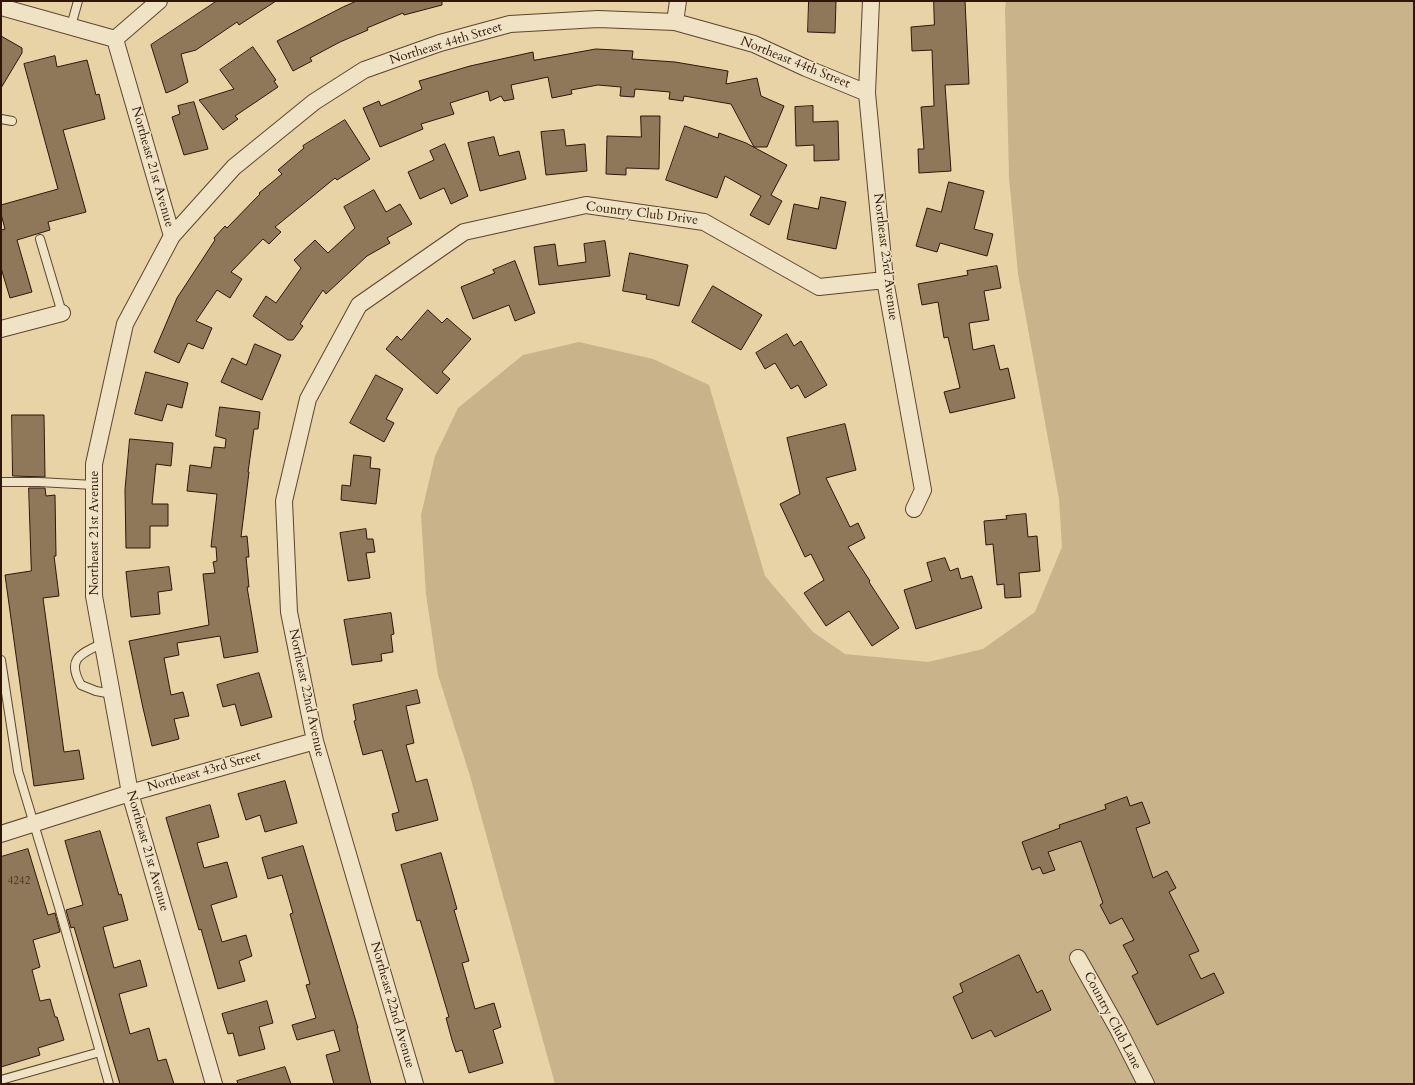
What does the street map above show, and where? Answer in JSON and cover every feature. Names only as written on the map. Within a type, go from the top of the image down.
[{"type":"street","points":[[1,7],[115,39],[159,1]]},
{"type":"street","points":[[675,22],[678,1]]},
{"type":"street","name":"Northeast 23rd Avenue","points":[[871,1],[867,93],[885,280],[923,490],[914,509]]},
{"type":"street","name":"Northeast 44th Street","points":[[172,236],[234,168],[314,102],[364,70],[440,43],[510,24],[598,19],[675,22],[754,44],[806,68],[867,93]]},
{"type":"street","name":"Northeast 21st Avenue","points":[[115,39],[172,236],[125,324],[94,464],[94,596],[130,793],[214,1084]]},
{"type":"street","name":"Country Club Drive","points":[[359,305],[464,232],[586,204],[704,222],[819,287],[885,280]]},
{"type":"street","name":"Northeast 22nd Avenue","points":[[359,305],[308,399],[284,501],[289,612],[315,741],[415,1084]]},
{"type":"street","points":[[1,329],[62,313]]},
{"type":"street","name":"Northeast 43rd Street","points":[[1,834],[130,793],[315,741]]},
{"type":"street","name":"Country Club Lane","points":[[1078,958],[1118,1029],[1146,1084]]},
{"type":"lane","points":[[71,26],[78,1]]},
{"type":"lane","points":[[1,119],[12,121]]},
{"type":"lane","points":[[40,239],[62,313]]},
{"type":"lane","points":[[1,482],[39,482],[94,485]]},
{"type":"lane","points":[[103,643],[79,656],[74,665],[75,675],[81,685],[96,691],[112,694]]},
{"type":"lane","points":[[1,660],[18,771],[35,823],[109,1084]]},
{"type":"lane","points":[[1,1080],[100,1052]]},
{"type":"shaded area","points":[[1006,1],[1414,1],[1414,1084],[555,1084],[470,776],[438,675],[426,594],[421,515],[435,456],[458,408],[523,355],[579,342],[653,359],[709,385],[765,576],[813,632],[845,654],[928,662],[983,649],[1035,612],[1062,547],[1059,499],[1018,274],[1009,177]]},
{"type":"building","points":[[217,1],[276,1],[239,25],[237,22],[196,50],[181,54],[188,82],[166,93],[151,45]]},
{"type":"building","points":[[357,1],[442,1],[442,5],[404,15],[403,13],[367,28],[368,30],[340,42],[310,58],[312,61],[293,71],[277,41]]},
{"type":"building","points":[[809,1],[836,1],[835,33],[808,32]]},
{"type":"building","points":[[934,1],[965,1],[969,84],[945,85],[951,171],[919,173],[918,149],[924,149],[921,107],[934,106],[932,50],[912,51],[911,27],[934,25]]},
{"type":"building","points":[[1,36],[22,48],[22,53],[1,88]]},
{"type":"building","points":[[253,47],[276,80],[274,81],[278,87],[235,116],[238,119],[223,130],[199,100],[234,89],[220,70]]},
{"type":"building","points":[[596,49],[633,51],[632,59],[675,62],[728,71],[726,84],[757,78],[761,96],[784,106],[767,147],[754,147],[731,104],[684,96],[683,101],[669,99],[670,92],[635,89],[634,97],[620,96],[621,87],[598,85],[571,90],[572,94],[552,98],[548,77],[511,85],[514,99],[504,101],[501,96],[490,101],[488,91],[450,103],[454,114],[421,124],[423,129],[380,147],[363,108],[379,101],[381,106],[422,89],[419,81],[470,66],[533,52],[534,60]]},
{"type":"building","points":[[55,56],[57,67],[87,60],[96,95],[99,94],[105,119],[63,130],[86,212],[48,222],[50,230],[17,240],[32,292],[10,298],[1,268],[1,230],[5,229],[1,214],[1,205],[58,189],[24,64]]},
{"type":"building","points":[[194,102],[208,149],[184,155],[172,117],[180,114],[178,106]]},
{"type":"building","points":[[813,106],[813,122],[838,121],[839,160],[814,161],[814,145],[796,146],[795,107]]},
{"type":"building","points":[[641,116],[660,116],[659,169],[626,168],[626,175],[606,174],[607,136],[641,137]]},
{"type":"building","points":[[345,120],[370,159],[337,180],[335,178],[275,227],[281,232],[269,244],[263,239],[231,272],[242,279],[230,298],[217,290],[196,321],[212,328],[203,349],[188,343],[179,363],[154,352],[177,298],[215,240],[214,238],[225,226],[227,228],[260,194],[259,193],[282,174],[278,170],[304,148],[303,146]]},
{"type":"building","points":[[685,126],[718,138],[719,133],[746,143],[787,165],[771,195],[782,201],[769,225],[750,215],[761,196],[725,176],[717,198],[666,180]]},
{"type":"building","points":[[564,130],[566,146],[585,144],[587,171],[546,175],[541,132]]},
{"type":"building","points":[[494,137],[499,156],[519,151],[526,179],[480,191],[468,143]]},
{"type":"building","points":[[445,144],[468,196],[451,204],[444,188],[420,199],[408,172],[434,160],[430,151]]},
{"type":"building","points":[[949,182],[984,191],[974,229],[993,234],[987,256],[940,243],[937,252],[916,246],[927,208],[941,212]]},
{"type":"building","points":[[374,190],[386,212],[400,204],[412,224],[387,238],[390,243],[367,256],[326,294],[323,290],[300,324],[303,326],[293,340],[288,340],[253,316],[266,296],[276,303],[301,268],[294,260],[315,240],[328,253],[355,228],[344,207]]},
{"type":"building","points":[[821,197],[846,202],[836,249],[787,239],[794,204],[818,209]]},
{"type":"building","points":[[605,241],[610,276],[539,285],[534,247],[555,244],[558,266],[586,262],[584,244]]},
{"type":"building","points":[[630,253],[688,265],[679,306],[646,299],[647,295],[623,291]]},
{"type":"building","points":[[515,261],[535,313],[515,321],[509,305],[473,319],[461,287],[495,273],[493,270]]},
{"type":"building","points":[[997,266],[1001,288],[984,291],[989,320],[969,323],[973,350],[994,345],[1000,370],[1008,368],[1015,398],[950,413],[944,392],[960,388],[948,337],[944,338],[938,302],[922,305],[918,284],[968,275],[967,271]]},
{"type":"building","points":[[713,286],[762,315],[741,350],[692,322]]},
{"type":"building","points":[[428,310],[442,323],[447,318],[471,339],[442,372],[450,379],[437,394],[386,349],[397,336],[401,340]]},
{"type":"building","points":[[787,334],[794,346],[801,341],[827,385],[805,398],[798,385],[791,389],[775,363],[765,369],[756,353]]},
{"type":"building","points":[[255,344],[281,355],[262,400],[221,382],[232,358],[246,365]]},
{"type":"building","points":[[146,372],[188,383],[182,408],[167,404],[162,421],[135,414]]},
{"type":"building","points":[[376,375],[403,389],[386,419],[394,423],[384,442],[350,423]]},
{"type":"building","points":[[220,407],[260,412],[258,429],[254,429],[241,537],[247,536],[249,557],[246,557],[249,587],[247,587],[258,652],[224,658],[220,636],[177,643],[179,655],[164,658],[171,695],[183,692],[189,716],[174,719],[179,739],[152,746],[129,641],[209,625],[203,574],[215,573],[213,562],[217,561],[216,547],[211,547],[217,494],[187,491],[190,465],[211,468],[214,447],[225,448],[226,439],[216,436]]},
{"type":"building","points":[[12,415],[44,415],[45,477],[13,476]]},
{"type":"building","points":[[845,424],[856,470],[826,478],[850,527],[858,523],[865,538],[848,547],[899,628],[872,646],[849,611],[826,626],[804,593],[824,580],[811,554],[805,557],[780,504],[800,494],[787,438]]},
{"type":"building","points":[[130,439],[173,443],[171,466],[156,464],[152,504],[168,504],[168,526],[150,526],[150,548],[126,548],[125,490]]},
{"type":"building","points":[[354,455],[371,457],[370,468],[380,469],[376,504],[341,500],[342,485],[350,486]]},
{"type":"building","points":[[29,488],[45,488],[46,496],[55,495],[56,556],[54,556],[59,596],[43,598],[64,752],[79,750],[84,779],[34,786],[5,575],[31,571]]},
{"type":"building","points":[[1026,514],[1028,537],[1037,536],[1040,571],[1019,573],[1021,597],[1005,598],[1004,584],[997,585],[993,544],[986,545],[984,521],[1007,519],[1006,516]]},
{"type":"building","points":[[366,529],[367,539],[373,539],[375,552],[366,553],[370,578],[348,581],[340,533]]},
{"type":"building","points":[[945,558],[950,571],[958,568],[961,579],[972,576],[982,608],[916,629],[904,590],[932,581],[927,563]]},
{"type":"building","points":[[169,567],[172,590],[158,592],[160,614],[131,617],[126,572]]},
{"type":"building","points":[[391,613],[394,634],[391,635],[393,652],[381,654],[382,661],[352,665],[344,620]]},
{"type":"building","points":[[259,673],[272,717],[241,726],[235,704],[223,707],[217,685]]},
{"type":"building","points":[[417,690],[420,703],[406,706],[414,743],[406,745],[416,782],[427,779],[438,820],[396,831],[392,814],[399,812],[382,750],[363,755],[354,721],[356,720],[353,705]]},
{"type":"building","points":[[285,781],[297,823],[265,832],[260,815],[246,820],[238,794]]},
{"type":"building","points":[[1127,797],[1130,806],[1142,802],[1150,823],[1136,828],[1153,878],[1167,871],[1176,888],[1169,892],[1199,951],[1189,955],[1201,979],[1214,973],[1224,993],[1157,1025],[1132,976],[1138,973],[1123,945],[1134,940],[1122,918],[1110,924],[1100,905],[1103,903],[1081,841],[1048,852],[1055,870],[1043,874],[1040,867],[1032,870],[1022,842],[1060,828],[1059,825],[1106,809],[1105,805]]},
{"type":"building","points":[[210,805],[219,837],[197,843],[204,868],[227,862],[237,897],[211,905],[222,942],[246,935],[252,956],[239,961],[245,981],[218,989],[166,818]]},
{"type":"building","points":[[100,831],[128,920],[103,927],[114,968],[140,960],[147,986],[119,994],[130,1034],[149,1028],[158,1061],[166,1059],[174,1084],[120,1084],[74,927],[71,928],[66,910],[83,905],[65,841]]},
{"type":"building","points":[[303,846],[358,1028],[371,1084],[334,1084],[326,1055],[340,1051],[334,1030],[297,1040],[292,1025],[316,1018],[306,985],[310,984],[290,914],[293,913],[282,875],[268,879],[262,858]]},
{"type":"building","points":[[28,849],[48,915],[55,913],[60,932],[33,940],[40,967],[32,970],[40,1001],[50,999],[64,1040],[38,1048],[40,1055],[1,1067],[1,857]]},
{"type":"building","points":[[441,853],[457,909],[454,910],[469,961],[462,963],[475,1009],[494,1003],[501,1027],[493,1030],[503,1063],[469,1073],[462,1050],[456,1052],[452,1040],[446,1018],[449,1017],[420,920],[417,921],[401,865]]},
{"type":"building","points":[[1019,955],[1037,993],[1042,990],[1051,1010],[995,1037],[991,1030],[972,1039],[953,997],[963,992],[960,984]]},
{"type":"building","points":[[267,1001],[273,1023],[259,1027],[265,1049],[239,1056],[233,1033],[228,1034],[222,1014]]},
{"type":"building","points":[[285,1067],[291,1084],[238,1084],[237,1081]]}]
